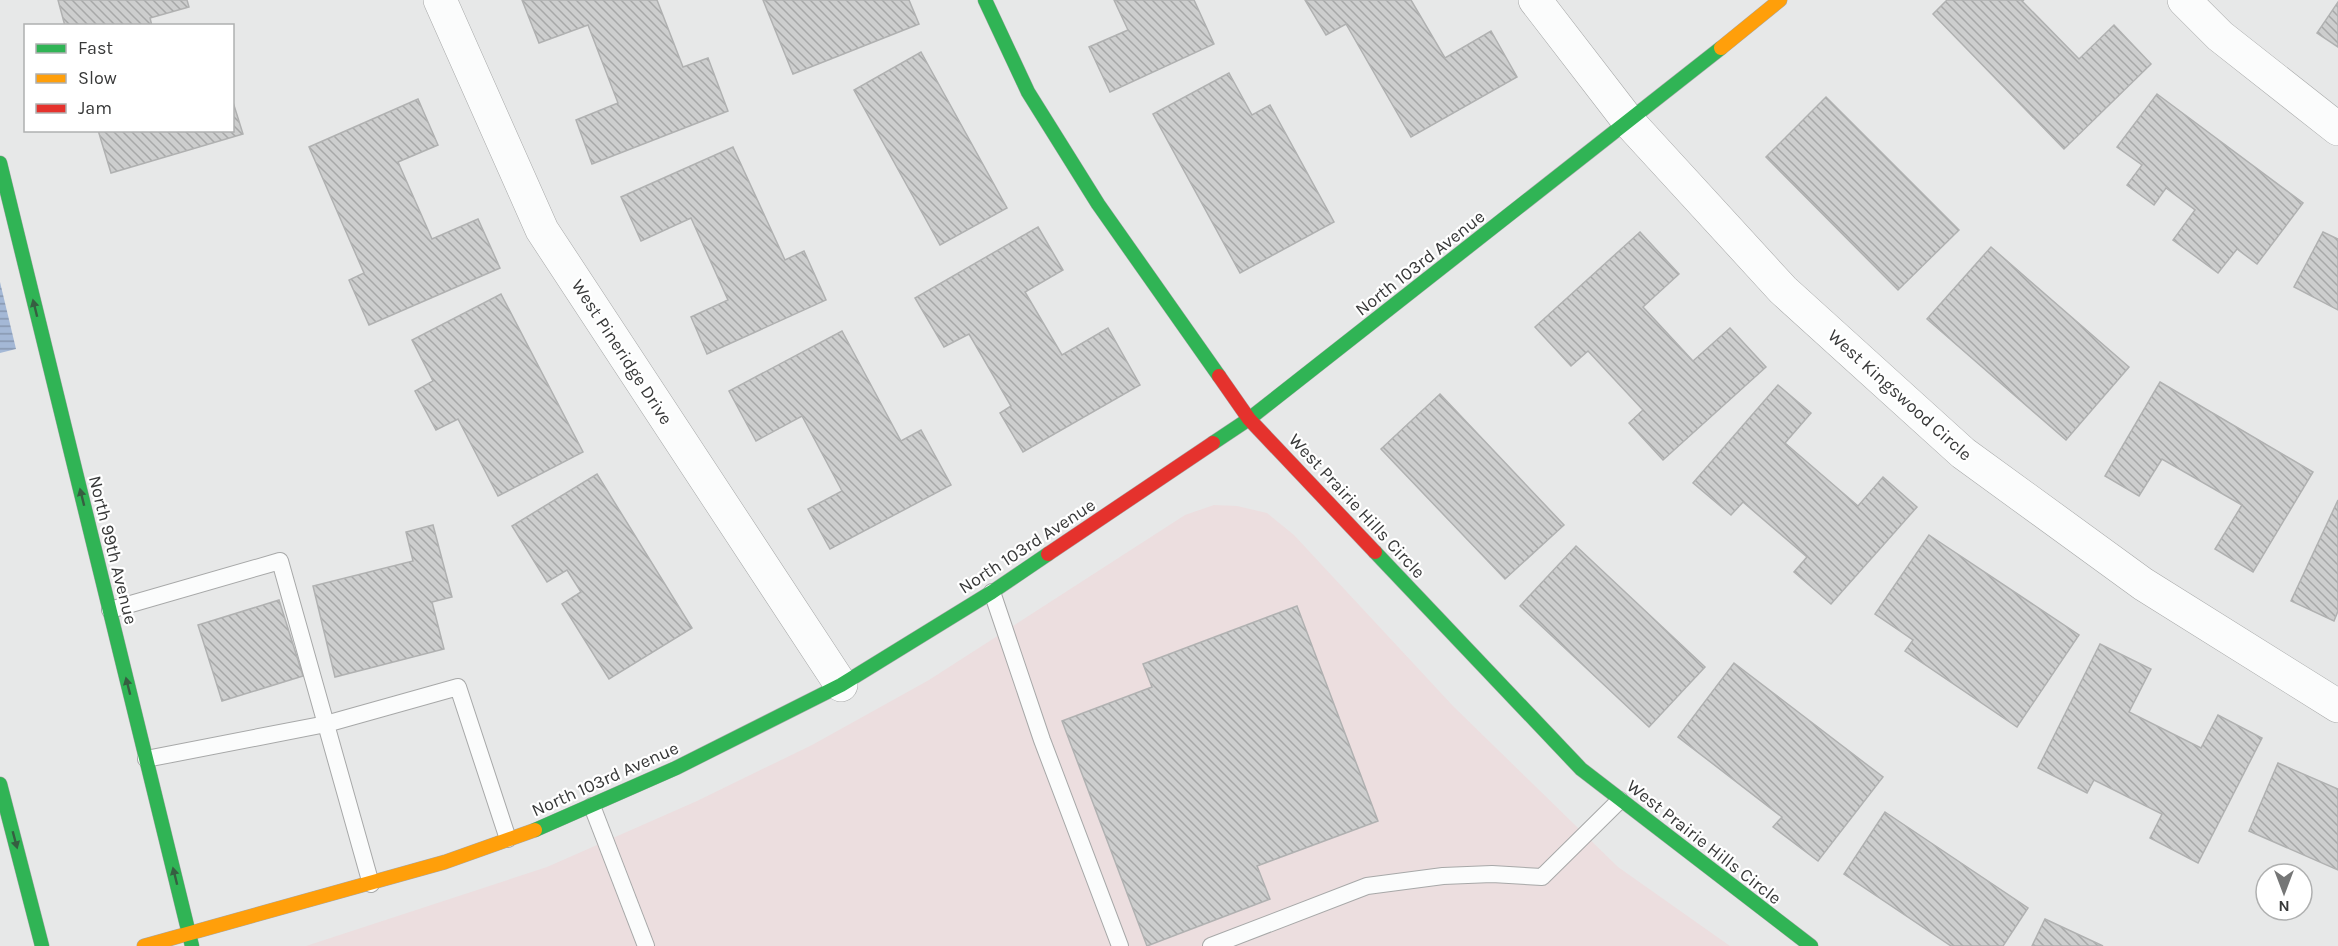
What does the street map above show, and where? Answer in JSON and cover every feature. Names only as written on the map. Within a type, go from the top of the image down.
[{"type":"street","name":"West Pineridge Drive","points":[[440,0],[542,230],[840,685]]},
{"type":"street","name":"West Prairie Hills Circle","points":[[985,0],[1028,92],[1098,204],[1249,419],[1581,769],[1811,946]]},
{"type":"street","name":"West Kingswood Circle","points":[[1535,0],[1629,122],[1783,290],[1963,453],[2143,584],[2338,706]]},
{"type":"street","name":"North 103rd Avenue","points":[[144,946],[190,939],[282,909],[445,862],[508,839],[592,806],[676,768],[840,685],[992,592],[1249,419],[1629,122],[1780,0]]},
{"type":"street","points":[[2184,0],[2220,36],[2338,129]]},
{"type":"street","name":"North 99th Avenue","points":[[0,163],[190,939]]},
{"type":"street","points":[[0,784],[42,946]]},
{"type":"lane","points":[[110,610],[280,561],[371,884]]},
{"type":"lane","points":[[992,592],[1042,740],[1120,946]]},
{"type":"lane","points":[[146,759],[326,724],[458,687],[508,839]]},
{"type":"lane","points":[[1211,946],[1367,886],[1443,876],[1492,874],[1542,877],[1620,800]]},
{"type":"lane","points":[[592,806],[646,946]]},
{"type":"shaded area","points":[[1214,505],[1237,506],[1267,513],[1294,535],[1453,706],[1618,867],[1730,946],[306,946],[547,867],[697,801],[812,745],[929,680],[1185,515]]},
{"type":"water","points":[[0,282],[16,349],[0,353]]},
{"type":"building","points":[[58,0],[187,0],[189,7],[150,18],[152,24],[64,24]]},
{"type":"building","points":[[522,0],[657,0],[683,67],[708,58],[728,111],[592,164],[576,120],[618,103],[588,25],[539,43]]},
{"type":"building","points":[[763,0],[909,0],[919,24],[793,74]]},
{"type":"building","points":[[1114,0],[1194,0],[1214,44],[1110,92],[1089,47],[1128,30]]},
{"type":"building","points":[[1305,0],[1411,0],[1445,58],[1491,31],[1517,77],[1411,137],[1346,24],[1326,35]]},
{"type":"building","points":[[1947,0],[2024,0],[2022,1],[2079,59],[2114,25],[2151,64],[2064,149],[1933,14]]},
{"type":"building","points":[[2338,2],[2338,47],[2317,33]]},
{"type":"building","points":[[921,52],[1007,208],[940,245],[854,90]]},
{"type":"building","points":[[1229,73],[1252,115],[1270,105],[1334,222],[1240,273],[1153,114]]},
{"type":"building","points":[[2157,94],[2303,203],[2257,264],[2237,249],[2218,273],[2173,240],[2195,210],[2166,188],[2154,205],[2127,185],[2142,165],[2117,147]]},
{"type":"building","points":[[1826,97],[1959,230],[1898,290],[1766,157]]},
{"type":"building","points":[[418,99],[438,145],[398,162],[432,239],[478,219],[500,268],[369,325],[349,280],[364,273],[309,147]]},
{"type":"building","points":[[234,105],[243,134],[111,173],[99,132],[234,132]]},
{"type":"building","points":[[733,147],[785,260],[804,251],[826,300],[707,354],[691,317],[728,300],[691,218],[641,241],[621,197]]},
{"type":"building","points":[[1038,227],[1063,270],[1025,292],[1062,355],[1108,328],[1140,385],[1023,452],[1000,413],[1011,406],[969,334],[944,347],[915,298]]},
{"type":"building","points":[[1640,232],[1679,274],[1643,307],[1693,361],[1730,328],[1766,367],[1663,460],[1629,423],[1643,410],[1588,351],[1571,366],[1535,327]]},
{"type":"building","points":[[2323,232],[2338,239],[2338,310],[2294,287]]},
{"type":"building","points":[[1991,247],[2129,367],[2066,440],[1927,319]]},
{"type":"building","points":[[501,294],[583,452],[498,496],[458,419],[436,430],[415,391],[433,381],[412,340]]},
{"type":"building","points":[[842,331],[901,441],[921,430],[951,485],[830,549],[808,509],[842,491],[802,416],[756,441],[729,391]]},
{"type":"building","points":[[2160,382],[2313,472],[2253,572],[2215,549],[2242,505],[2162,459],[2139,496],[2105,476]]},
{"type":"building","points":[[1778,385],[1811,413],[1785,443],[1858,506],[1883,477],[1917,507],[1831,604],[1794,572],[1807,557],[1743,502],[1731,515],[1693,483]]},
{"type":"building","points":[[1440,394],[1564,525],[1505,579],[1381,449]]},
{"type":"building","points":[[597,474],[692,628],[609,679],[562,604],[581,592],[567,570],[547,582],[512,526]]},
{"type":"building","points":[[2338,500],[2338,611],[2334,621],[2291,601]]},
{"type":"building","points":[[433,525],[452,597],[432,602],[444,649],[335,677],[313,586],[413,561],[406,532]]},
{"type":"building","points":[[1929,535],[2079,635],[2017,727],[1905,651],[1913,640],[1875,614]]},
{"type":"building","points":[[1576,546],[1705,667],[1649,727],[1520,606]]},
{"type":"building","points":[[279,600],[303,676],[222,701],[198,625]]},
{"type":"building","points":[[1297,606],[1378,821],[1257,866],[1270,899],[1147,946],[1062,721],[1152,687],[1143,664]]},
{"type":"building","points":[[2100,644],[2151,669],[2129,712],[2201,748],[2218,715],[2262,738],[2198,863],[2150,838],[2162,814],[2094,780],[2087,793],[2038,768]]},
{"type":"building","points":[[1734,663],[1883,777],[1818,861],[1773,827],[1782,817],[1678,737]]},
{"type":"building","points":[[2278,763],[2338,789],[2338,870],[2249,831]]},
{"type":"building","points":[[1885,812],[2028,908],[2003,946],[1951,946],[1844,874]]},
{"type":"building","points":[[2045,919],[2103,946],[2032,946]]},
{"type":"traffic: fast","points":[[985,0],[1028,92],[1098,204],[1219,376]]},
{"type":"traffic: fast","points":[[1213,443],[1249,419],[1721,48]]},
{"type":"traffic: fast","points":[[0,163],[192,946]]},
{"type":"traffic: fast","points":[[1375,552],[1581,769],[1811,946]]},
{"type":"traffic: fast","points":[[535,830],[676,768],[841,685],[992,592],[1048,554]]},
{"type":"traffic: fast","points":[[0,784],[42,946]]},
{"type":"traffic: slow","points":[[1721,48],[1780,0]]},
{"type":"traffic: slow","points":[[144,946],[445,862],[535,830]]},
{"type":"traffic: jam","points":[[1219,376],[1249,419],[1375,552]]},
{"type":"traffic: jam","points":[[1048,554],[1213,443]]}]
